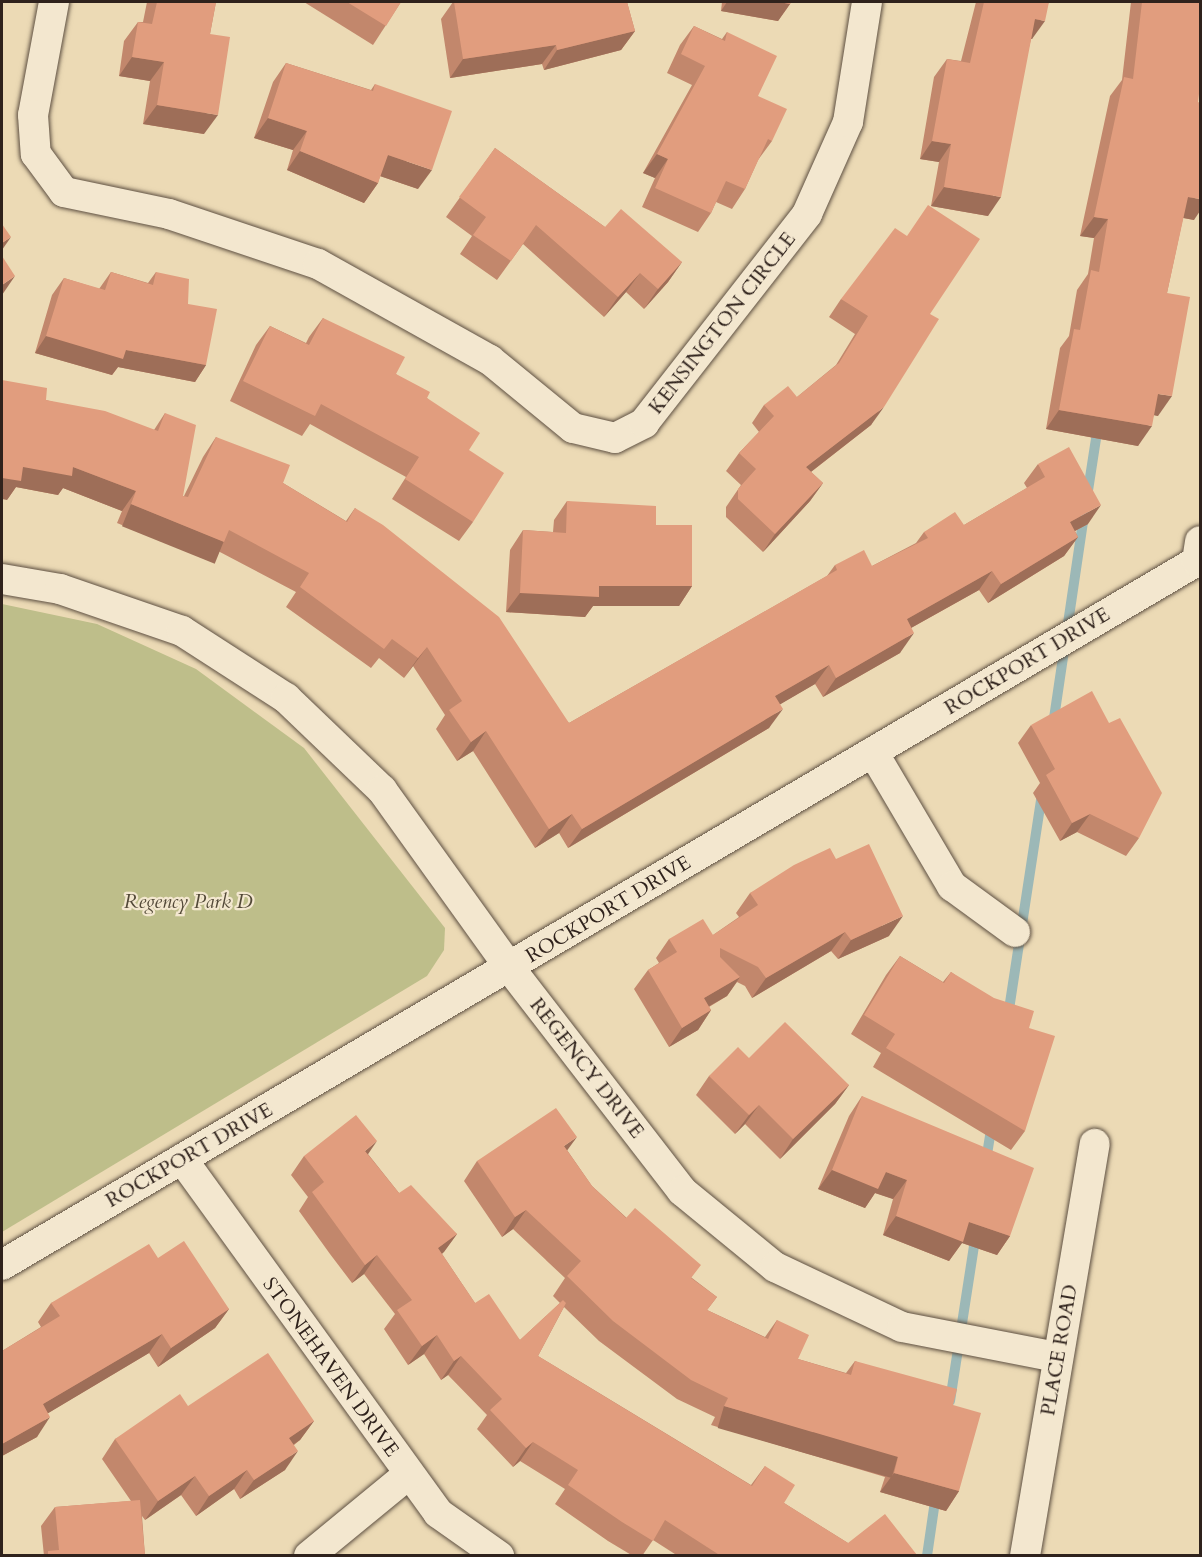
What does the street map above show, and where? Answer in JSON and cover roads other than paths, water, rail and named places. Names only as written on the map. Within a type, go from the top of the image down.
[{"type":"street","name":"KENSINGTON CIRCLE","points":[[54,2],[33,115],[36,154],[64,192],[169,214],[318,264],[490,360],[573,428],[615,438],[644,423],[807,214],[848,122],[867,2]]},
{"type":"street","name":"ROCKPORT DRIVE","points":[[2,1265],[1197,561],[1200,541]]},
{"type":"street","name":"REGENCY DRIVE","points":[[2,579],[60,590],[182,631],[286,698],[382,790],[509,967],[682,1191],[775,1267],[902,1328],[1057,1357]]},
{"type":"street","points":[[873,752],[952,886],[1015,932]]},
{"type":"street","name":"PLACE ROAD","points":[[1025,1556],[1095,1144]]},
{"type":"street","name":"STONEHAVEN DRIVE","points":[[182,1159],[438,1513],[499,1556]]},
{"type":"street","points":[[309,1556],[409,1474]]},
{"type":"waterway","points":[[1087,497],[1098,426]]},
{"type":"waterway","points":[[1053,725],[1084,515]]},
{"type":"waterway","points":[[1008,1016],[1042,794]]},
{"type":"waterway","points":[[986,1161],[992,1123]]},
{"type":"waterway","points":[[950,1401],[976,1233]]},
{"type":"waterway","points":[[927,1556],[936,1494]]},
{"type":"park label","name":"Regency Park D","points":[[188,901]]}]
